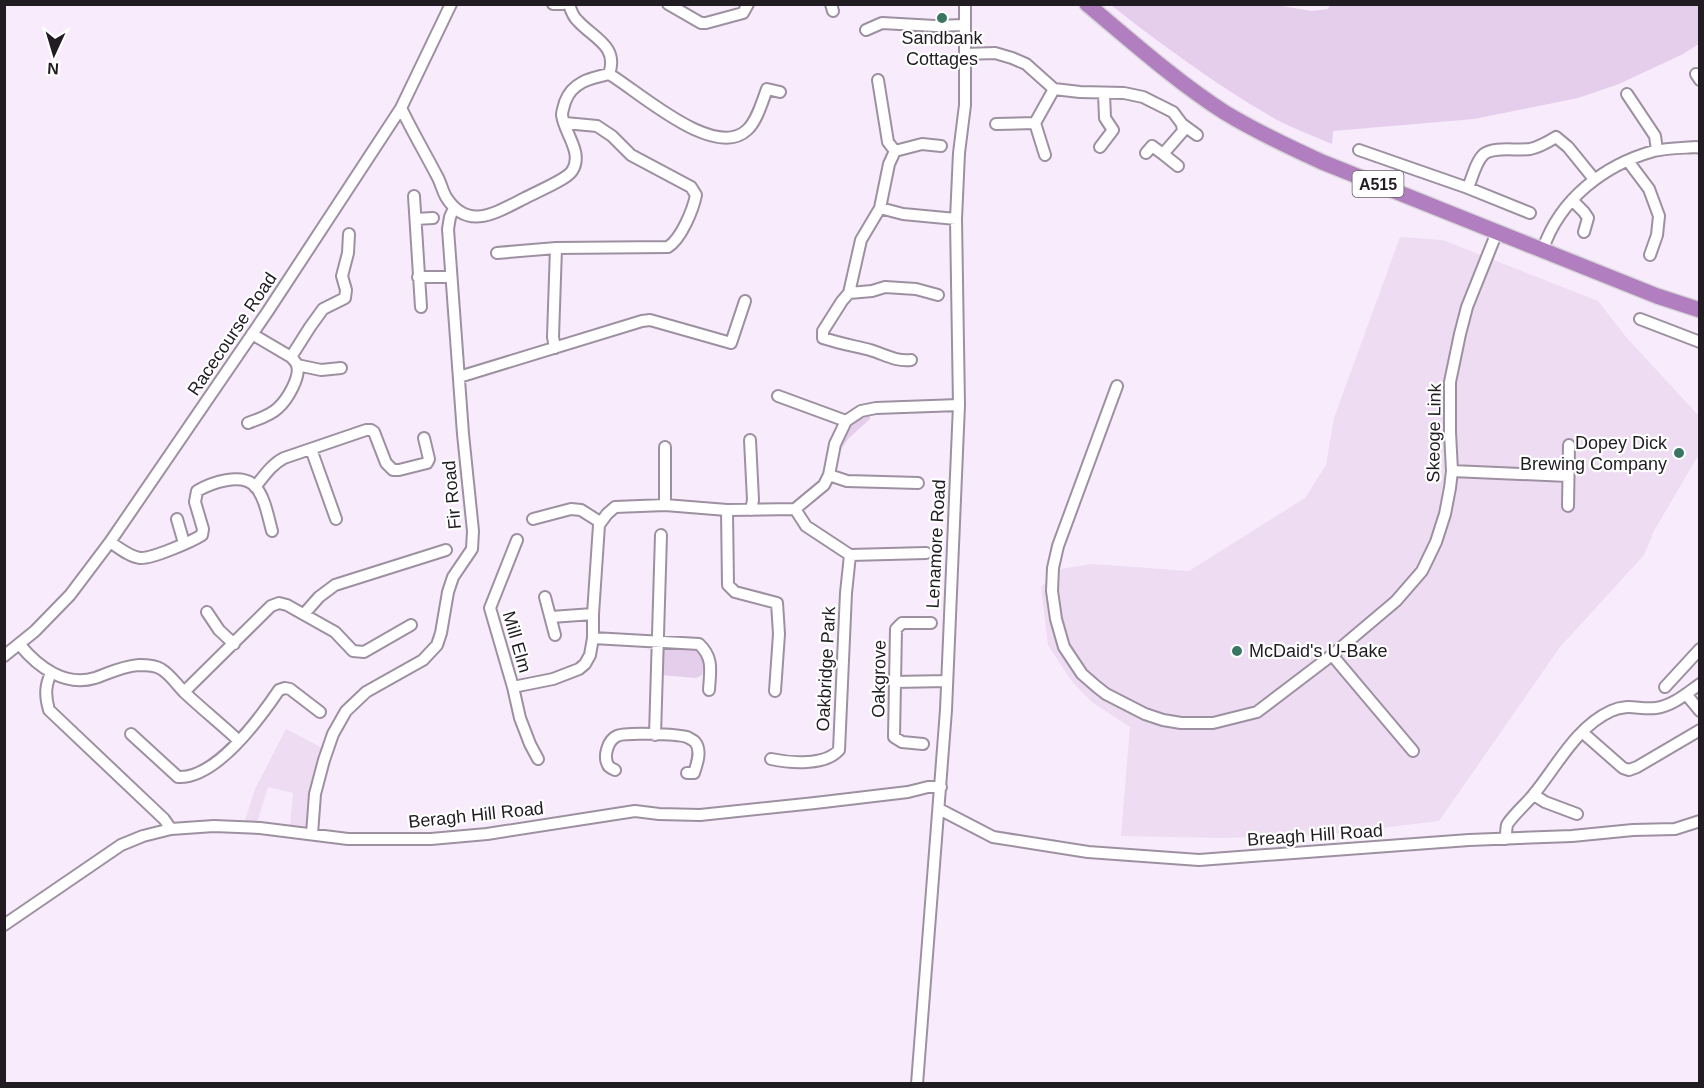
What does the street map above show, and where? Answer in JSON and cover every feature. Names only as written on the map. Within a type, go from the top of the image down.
[{"type":"highway","name":"A515","points":[[1087,4],[1223,111],[1269,137],[1322,162],[1657,296],[1700,310]]},
{"type":"street","name":"Racecourse Road","points":[[4,656],[20,645],[70,594],[110,542],[252,334],[401,108],[451,4]]},
{"type":"street","points":[[553,4],[563,4]]},
{"type":"street","points":[[569,4],[577,21],[608,50],[611,58],[609,74]]},
{"type":"street","points":[[668,4],[706,23],[743,13],[748,4]]},
{"type":"street","name":"Lenamore Road","points":[[917,1083],[941,787],[959,405],[956,219],[959,153],[965,105],[965,4]]},
{"type":"street","points":[[867,30],[882,23],[964,25]]},
{"type":"street","points":[[964,54],[995,53],[1012,58],[1026,64],[1054,89],[1124,93],[1143,97],[1173,112],[1182,124],[1197,135]]},
{"type":"street","points":[[401,108],[438,178],[442,191],[454,208],[462,214],[473,217],[487,216],[560,181],[572,172],[576,160],[573,144],[562,115],[567,96],[578,84],[609,74]]},
{"type":"street","points":[[609,74],[667,115],[695,130],[725,138],[746,132],[752,124],[767,89],[780,92]]},
{"type":"street","points":[[878,80],[888,142],[895,151]]},
{"type":"street","points":[[1045,155],[1035,123],[1054,89]]},
{"type":"street","points":[[1100,147],[1113,130],[1105,118],[1104,93]]},
{"type":"street","points":[[1627,94],[1655,136],[1657,150]]},
{"type":"street","points":[[497,253],[556,248],[668,247],[675,243],[694,205],[696,195],[691,187],[631,154],[612,136],[597,126],[565,123]]},
{"type":"street","points":[[996,124],[1035,123]]},
{"type":"street","points":[[1163,154],[1182,131],[1182,124]]},
{"type":"street","points":[[1468,188],[1483,155],[1493,150],[1532,148],[1556,137],[1568,147],[1594,179]]},
{"type":"street","points":[[895,151],[922,144],[941,146]]},
{"type":"street","points":[[1146,153],[1152,146],[1178,166]]},
{"type":"street","points":[[1543,249],[1554,222],[1572,200],[1594,179],[1628,161],[1657,150],[1700,148]]},
{"type":"street","points":[[1359,150],[1468,188],[1530,213]]},
{"type":"street","points":[[895,151],[889,164],[880,208],[861,240],[849,293],[823,331],[823,338],[902,361],[911,360]]},
{"type":"street","points":[[1628,161],[1649,189],[1659,216],[1657,236],[1650,255]]},
{"type":"street","points":[[414,196],[420,307]]},
{"type":"street","points":[[1572,200],[1588,218],[1584,232]]},
{"type":"street","name":"Fir Road","points":[[312,834],[315,794],[333,734],[346,711],[366,693],[423,660],[437,645],[453,578],[472,549],[473,531],[448,228],[454,208]]},
{"type":"street","points":[[880,208],[903,214],[956,219]]},
{"type":"street","points":[[416,219],[433,218]]},
{"type":"street","name":"Skeoge Link","points":[[1117,386],[1058,546],[1053,568],[1052,591],[1056,619],[1064,646],[1082,674],[1106,694],[1145,714],[1181,723],[1213,723],[1257,712],[1332,655],[1396,602],[1422,571],[1436,542],[1445,513],[1452,471],[1450,382],[1454,362],[1467,307],[1497,232]]},
{"type":"street","points":[[246,423],[277,410],[286,400],[292,390],[294,361],[310,327],[323,309],[345,298],[346,290],[342,276],[350,234]]},
{"type":"street","points":[[555,348],[553,337],[556,248]]},
{"type":"street","points":[[418,277],[451,277]]},
{"type":"street","points":[[849,293],[872,291],[885,287],[916,289],[939,295]]},
{"type":"street","points":[[459,377],[650,320],[731,343],[745,301]]},
{"type":"street","points":[[1643,324],[1700,342]]},
{"type":"street","points":[[252,334],[294,361],[321,370],[343,368]]},
{"type":"street","points":[[778,396],[846,421]]},
{"type":"street","points":[[532,519],[571,509],[580,510],[600,522],[615,507],[664,505],[727,510],[795,509],[824,485],[829,475],[835,444],[846,421],[861,411],[876,408],[959,405]]},
{"type":"street","points":[[255,486],[278,461],[366,430],[371,430],[378,440],[386,463],[393,470],[427,463],[429,459],[424,438]]},
{"type":"street","points":[[750,440],[753,500],[751,510]]},
{"type":"street","points":[[1568,506],[1569,445]]},
{"type":"street","points":[[664,505],[665,447]]},
{"type":"street","points":[[311,448],[336,519]]},
{"type":"street","points":[[1452,471],[1568,476]]},
{"type":"street","points":[[829,475],[847,481],[918,483]]},
{"type":"street","points":[[110,542],[138,558],[149,558],[202,535],[203,529],[195,502],[197,491],[222,480],[247,481],[255,486],[272,531]]},
{"type":"street","points":[[795,509],[806,526],[850,555],[926,553]]},
{"type":"street","points":[[727,510],[728,585],[735,592],[777,603],[779,634],[775,692]]},
{"type":"street","points":[[177,519],[184,543]]},
{"type":"street","name":"Mill Elm","points":[[513,687],[553,679],[579,669],[590,655],[600,522]]},
{"type":"street","points":[[655,735],[661,535]]},
{"type":"street","name":"Mill Elm","points":[[517,540],[489,608],[523,727],[538,759]]},
{"type":"street","points":[[304,614],[319,597],[335,585],[446,550]]},
{"type":"street","name":"Oakbridge Park","points":[[771,759],[788,762],[815,760],[830,758],[839,750],[846,593],[850,555]]},
{"type":"street","points":[[545,597],[555,635]]},
{"type":"street","points":[[184,692],[271,606],[279,603],[287,605],[335,632],[358,653],[411,626]]},
{"type":"street","points":[[207,612],[219,630],[234,644]]},
{"type":"street","points":[[551,617],[593,614]]},
{"type":"street","name":"Oakgrove","points":[[923,744],[902,742],[894,737],[896,629],[902,623],[931,624]]},
{"type":"street","points":[[593,638],[699,644],[708,652],[711,664],[709,690]]},
{"type":"street","points":[[20,645],[51,673],[72,680],[93,679],[134,665],[148,665],[161,669],[239,741]]},
{"type":"street","points":[[1665,687],[1700,649]]},
{"type":"street","points":[[1332,655],[1413,751]]},
{"type":"street","points":[[51,673],[46,690],[49,710],[164,819],[171,829]]},
{"type":"street","points":[[894,682],[946,681]]},
{"type":"street","points":[[1506,839],[1507,825],[1534,795],[1582,732],[1616,708],[1662,707],[1700,684]]},
{"type":"street","points":[[131,734],[178,777],[186,778],[220,759],[258,720],[279,690],[290,689],[320,712]]},
{"type":"street","points":[[1686,694],[1700,711]]},
{"type":"street","points":[[1582,732],[1623,768],[1629,770],[1700,730]]},
{"type":"street","points":[[615,770],[608,765],[607,752],[610,742],[615,737],[622,734],[655,735],[689,738],[695,742],[699,751],[697,766],[694,773],[687,773]]},
{"type":"street","name":"Beragh Hill Road","points":[[4,925],[121,845],[143,836],[171,829],[214,826],[256,828],[348,839],[441,839],[635,811],[700,815],[941,787]]},
{"type":"street","points":[[1534,795],[1545,802],[1577,814]]},
{"type":"street","name":"Breagh Hill Road","points":[[939,809],[993,837],[1088,852],[1199,860],[1469,840],[1676,829],[1700,821]]},
{"type":"shaded area","points":[[1330,4],[1699,5],[1699,44],[1619,84],[1578,98],[1474,119],[1333,131],[1332,144],[1277,120],[1234,94],[1171,51],[1111,5],[1276,5],[1312,11],[1328,9]]},
{"type":"shaded area","points":[[1400,237],[1443,240],[1598,301],[1626,337],[1699,416],[1699,454],[1654,531],[1644,555],[1560,647],[1439,821],[1322,835],[1223,838],[1121,836],[1130,727],[1093,703],[1073,683],[1048,645],[1041,587],[1061,569],[1092,564],[1189,571],[1305,498],[1326,465],[1334,418]]},
{"type":"shaded area","points":[[870,414],[870,419],[849,438],[839,452],[844,432],[848,427],[857,419]]},
{"type":"shaded area","points":[[667,646],[690,648],[701,653],[704,665],[702,675],[696,678],[661,675],[661,652]]},
{"type":"shaded area","points":[[286,729],[326,750],[310,827],[290,826],[293,793],[268,787],[257,823],[244,823],[255,789]]},
{"type":"place","name":"Sandbank Cottages","points":[[942,18]]},
{"type":"place","name":"Dopey Dick Brewing Company","points":[[1679,453]]},
{"type":"place","name":"McDaid's U-Bake","points":[[1237,651]]}]
